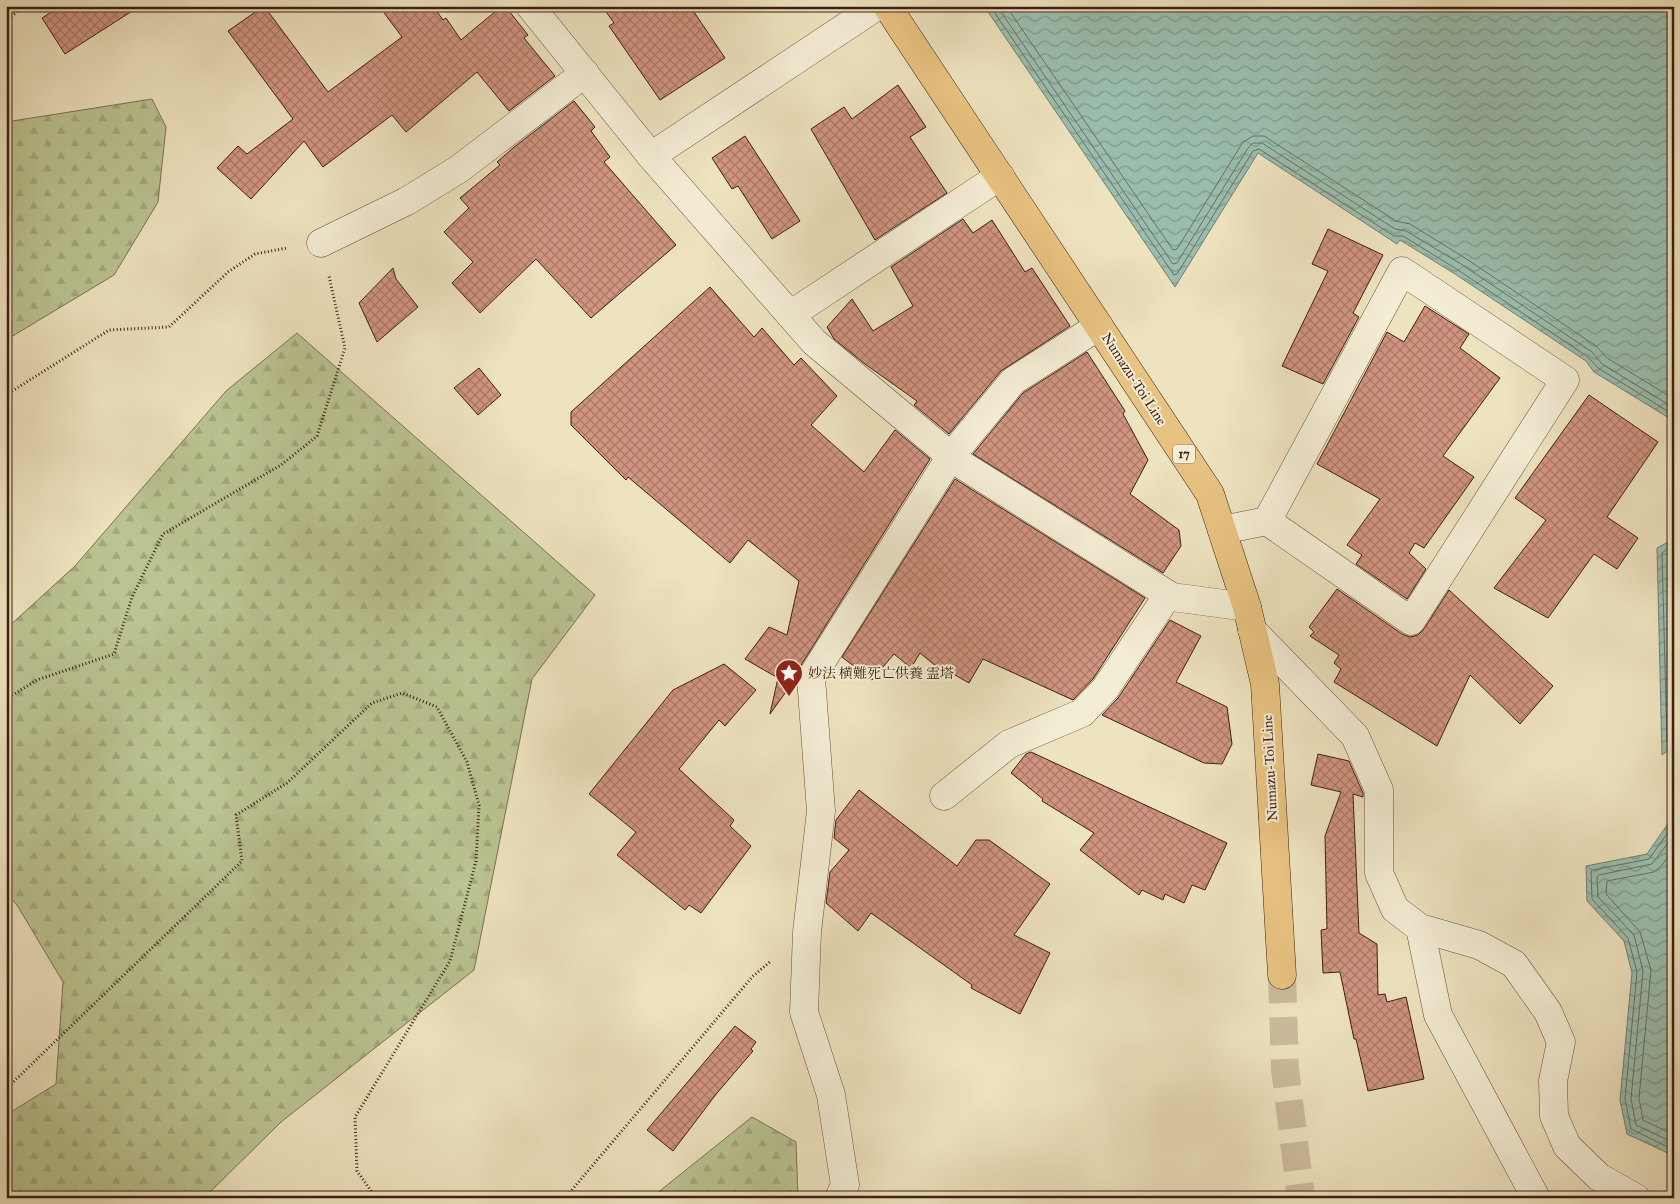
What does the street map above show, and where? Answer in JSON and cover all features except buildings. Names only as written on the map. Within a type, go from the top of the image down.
[{"type":"main road","name":"Numazu-Toi Line","points":[[887,6],[1210,494],[1250,619],[1266,684],[1282,975]]},
{"type":"street","points":[[530,6],[651,156],[814,342],[951,456],[1168,595],[1250,619],[1355,736],[1379,790],[1379,873],[1395,908],[1420,928],[1479,945],[1514,964],[1548,1012],[1561,1042],[1553,1081],[1554,1116],[1567,1146],[1599,1177],[1636,1198]]},
{"type":"street","points":[[651,156],[877,6]]},
{"type":"street","points":[[321,243],[407,201],[459,169],[584,73]]},
{"type":"street","points":[[790,314],[1000,176]]},
{"type":"street","points":[[1222,530],[1267,522],[1411,621],[1565,380],[1402,271],[1267,522]]},
{"type":"street","points":[[839,1198],[846,1185],[831,1095],[804,1012],[807,932],[821,811],[811,678],[951,456],[1013,381],[1099,326]]},
{"type":"street","points":[[944,796],[1009,744],[1082,713],[1105,689],[1168,595]]},
{"type":"street","points":[[1420,928],[1438,1015],[1536,1198]]},
{"type":"path","points":[[6,21],[24,6]]},
{"type":"path","points":[[6,395],[109,330],[168,327],[228,272],[255,254],[321,243],[345,348],[318,436],[281,465],[163,534],[132,597],[114,654],[37,680],[6,699]]},
{"type":"path","points":[[6,1089],[242,861],[236,815],[287,783],[372,703],[402,693],[437,707],[467,762],[479,805],[476,861],[450,961],[354,1117],[357,1171],[376,1198]]},
{"type":"path","points":[[565,1198],[753,976],[807,932]]},
{"type":"green space","points":[[152,99],[166,127],[158,202],[114,275],[6,340],[6,122]]},
{"type":"green space","points":[[297,333],[595,595],[532,679],[474,970],[281,1122],[204,1198],[6,1198],[6,1115],[56,1084],[63,982],[17,905],[6,893],[6,629],[75,566],[226,391]]},
{"type":"green space","points":[[752,1117],[796,1142],[798,1198],[651,1198]]},
{"type":"water","points":[[984,6],[1674,6],[1674,421],[1594,372],[1586,361],[1455,274],[1400,240],[1397,244],[1258,153],[1175,287]]},
{"type":"water","points":[[1674,539],[1674,746],[1662,755],[1657,548]]},
{"type":"water","points":[[1674,815],[1674,1156],[1627,1134],[1620,1100],[1632,973],[1624,941],[1587,901],[1586,866],[1647,854]]},
{"type":"tunnel","points":[[1282,975],[1285,1069],[1301,1198]]},
{"type":"place","name":"妙法 横難死亡供養 霊塔","points":[[789,697]]}]
